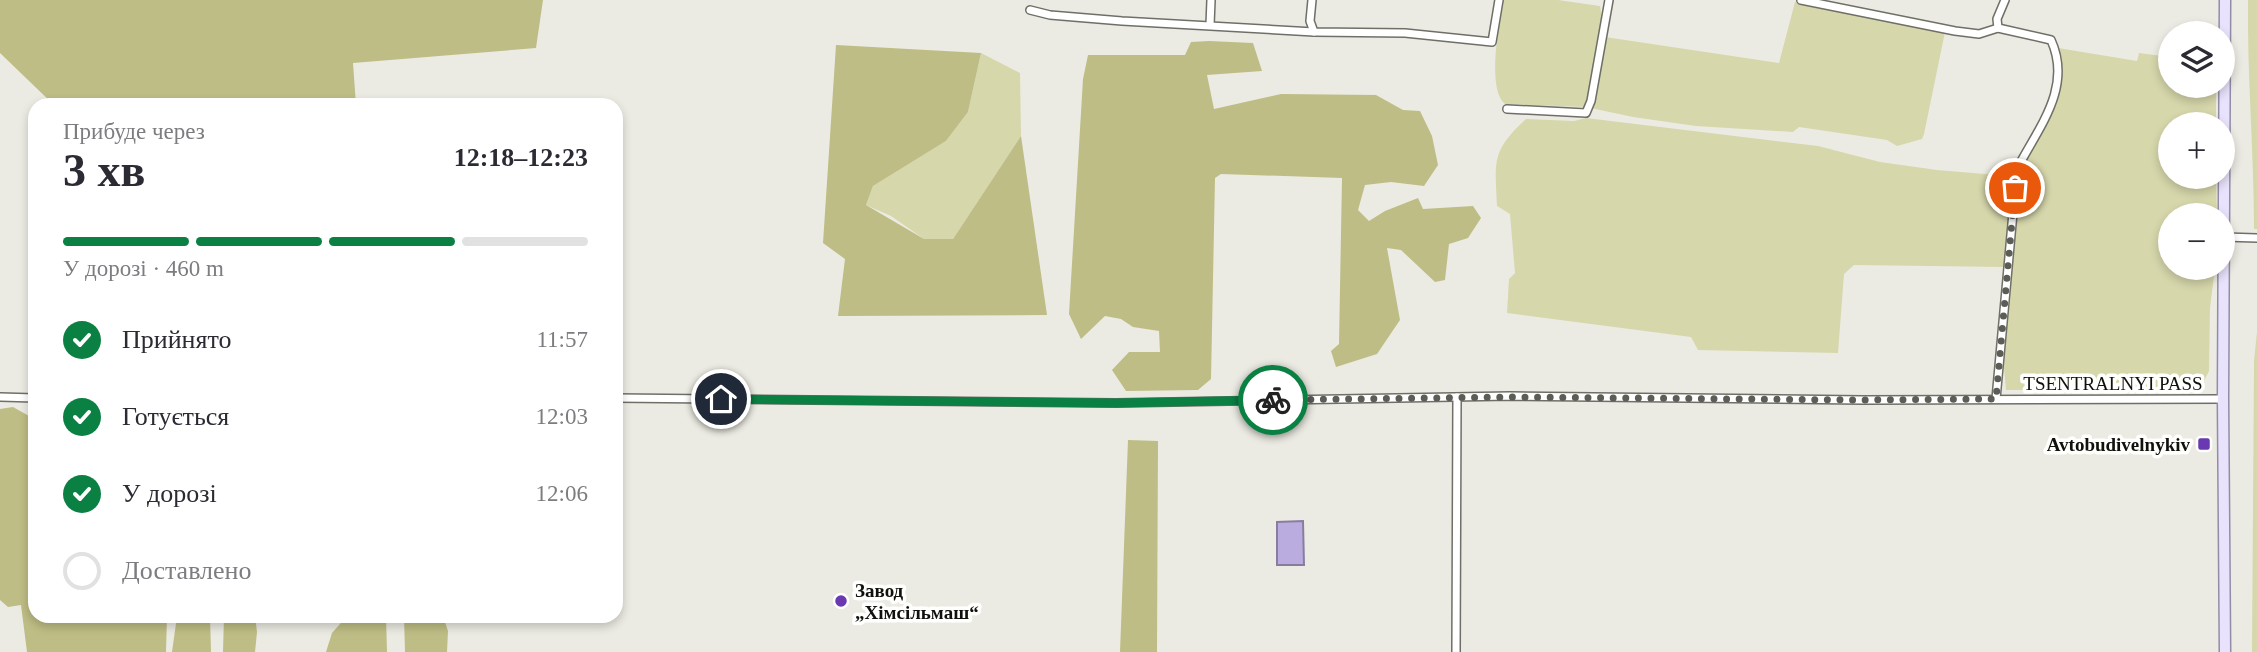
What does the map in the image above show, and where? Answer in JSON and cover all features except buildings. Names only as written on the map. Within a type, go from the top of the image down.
[{"type":"main road","points":[[2224,203],[2225,0]]},
{"type":"main road","points":[[2224,280],[2225,652]]},
{"type":"street","points":[[1210,26],[1211,0]]},
{"type":"street","points":[[1312,0],[1310,21],[1314,32]]},
{"type":"street","points":[[1030,10],[1050,15],[1122,21],[1314,32],[1405,33],[1492,42],[1499,0]]},
{"type":"street","points":[[1507,109],[1587,113],[1609,0]]},
{"type":"street","points":[[1801,0],[1955,31],[1979,34],[1998,28],[2051,40],[2055,49],[2059,79],[2044,124],[2017,169],[1996,399]]},
{"type":"street","points":[[1998,28],[1997,19],[2005,0]]},
{"type":"street","points":[[2235,237],[2257,238]]},
{"type":"street","points":[[0,397],[28,398]]},
{"type":"street","points":[[1456,652],[1457,397]]},
{"type":"street","name":"TSENTRALNYI PASS","points":[[623,398],[1116,403],[1457,397],[2223,399]]},
{"type":"green space","points":[[1502,0],[1558,0],[1600,6],[1605,37],[1779,63],[1795,2],[1945,32],[1922,139],[1897,146],[1887,140],[1799,127],[1793,132],[1696,126],[1586,107],[1505,104],[1499,96],[1495,70]]},
{"type":"green space","points":[[2248,0],[2257,0],[2257,229],[2254,229]]},
{"type":"green space","points":[[2058,48],[2137,61],[2139,53],[2158,55],[2158,98],[2216,98],[2216,112],[2158,112],[2158,189],[2216,189],[2217,203],[2158,203],[2158,280],[2214,280],[2210,308],[2209,371],[2202,385],[2194,390],[2006,390],[2003,357],[2020,169],[2045,128],[2061,81]]},
{"type":"green space","points":[[981,53],[1020,73],[1021,136],[953,239],[924,239],[891,216],[866,205],[873,186],[946,141],[968,112]]},
{"type":"green space","points":[[1586,118],[1818,146],[1880,162],[1937,170],[1997,175],[2012,173],[2004,267],[1854,265],[1844,274],[1838,353],[1698,350],[1691,337],[1507,313],[1509,279],[1515,273],[1510,214],[1497,206],[1496,168],[1501,149],[1526,119],[1574,121]]},
{"type":"green space","points":[[2257,332],[2257,652],[2252,652],[2254,361]]},
{"type":"shaded area","points":[[0,0],[543,0],[536,48],[353,63],[356,98],[47,98],[0,53]]},
{"type":"shaded area","points":[[1191,42],[1253,43],[1262,71],[1207,75],[1214,109],[1281,94],[1376,95],[1403,110],[1420,111],[1432,136],[1438,165],[1424,186],[1391,182],[1365,185],[1358,210],[1369,221],[1385,211],[1418,198],[1423,209],[1473,206],[1481,218],[1468,238],[1449,244],[1445,280],[1435,282],[1401,250],[1387,248],[1400,320],[1377,354],[1336,367],[1331,351],[1339,344],[1342,178],[1221,174],[1215,178],[1211,379],[1198,390],[1126,391],[1112,370],[1129,352],[1160,352],[1159,331],[1133,327],[1121,319],[1105,316],[1081,339],[1069,314],[1083,79],[1088,55],[1185,55]]},
{"type":"shaded area","points":[[836,45],[981,53],[968,112],[946,141],[873,186],[866,205],[924,239],[953,239],[1021,136],[1047,315],[838,316],[845,259],[823,243]]},
{"type":"shaded area","points":[[13,407],[28,415],[28,623],[167,623],[166,652],[27,652],[21,605],[8,607],[0,600],[0,409]]},
{"type":"shaded area","points":[[1128,440],[1158,441],[1157,652],[1120,652]]},
{"type":"shaded area","points":[[1303,521],[1304,565],[1277,565],[1277,522]]},
{"type":"shaded area","points":[[176,623],[210,623],[211,652],[172,652]]},
{"type":"shaded area","points":[[224,623],[256,623],[255,652],[223,652]]},
{"type":"shaded area","points":[[341,623],[386,623],[387,652],[326,652],[332,633]]},
{"type":"shaded area","points":[[404,623],[445,623],[448,631],[447,652],[405,652]]},
{"type":"way so far","points":[[1273,400],[1510,397],[1996,399],[2015,188]]},
{"type":"place","name":"Avtobudivelnykiv","points":[[2204,444]]},
{"type":"place","name":"Завод „Хімсільмаш“","points":[[841,601]]},
{"type":"route","points":[[721,399],[1116,403],[1273,400]]}]
